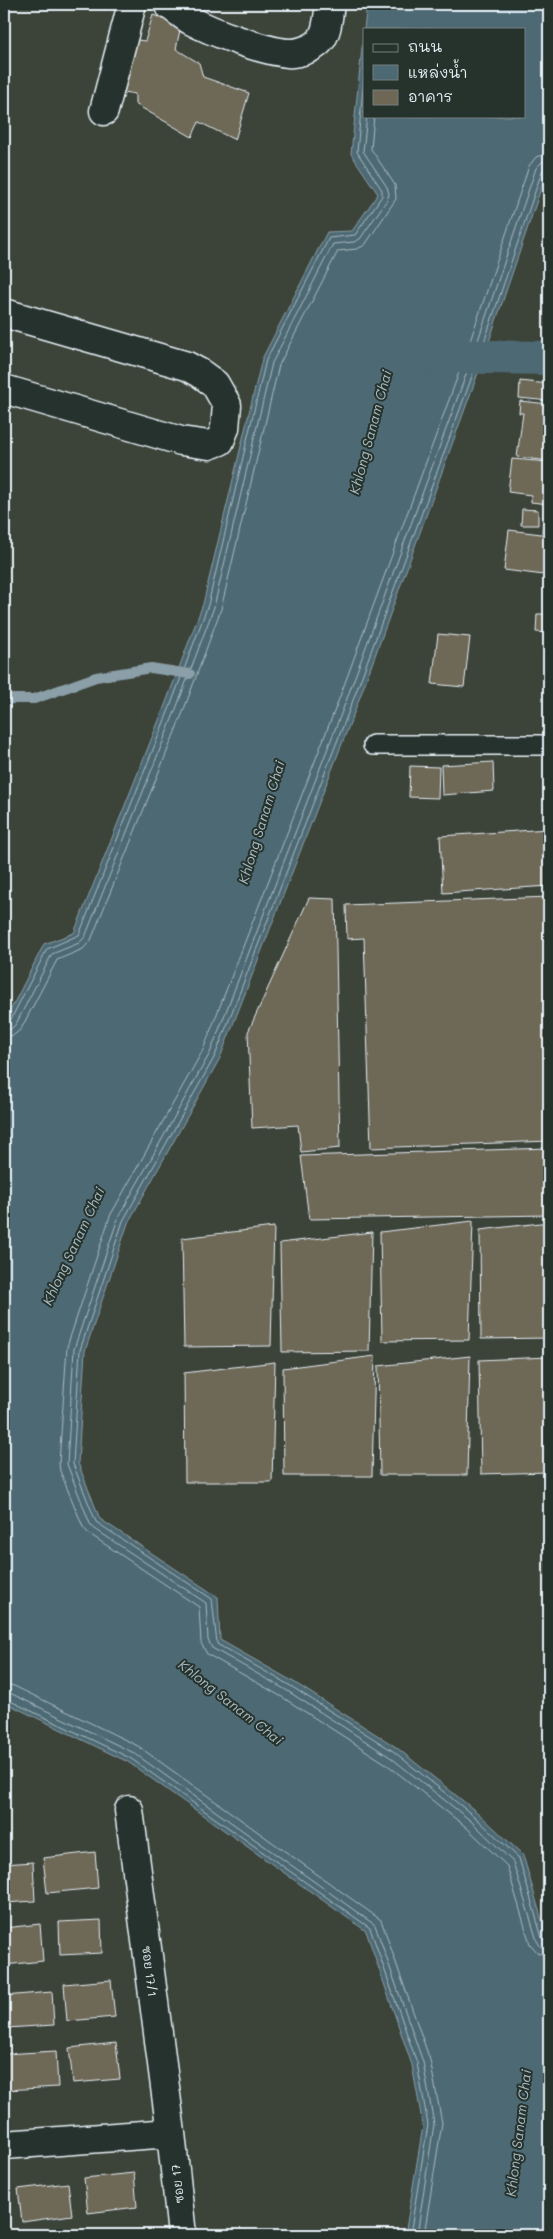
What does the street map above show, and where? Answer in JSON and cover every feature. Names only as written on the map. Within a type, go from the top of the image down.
[{"type":"street","points":[[104,111],[132,4]]},
{"type":"street","points":[[168,4],[210,30],[270,49],[290,53],[306,50],[320,41],[326,26],[330,4]]},
{"type":"street","points":[[4,313],[187,366],[215,384],[227,405],[225,428],[220,440],[209,445],[181,442],[4,389]]},
{"type":"street","name":"ซอย 17/1","points":[[129,1810],[171,2133]]},
{"type":"street","points":[[4,2145],[171,2133]]},
{"type":"street","name":"ซอย 17","points":[[171,2133],[182,2235]]},
{"type":"lane","points":[[373,745],[549,744]]},
{"type":"water","name":"Khlong Sanam Chai","points":[[367,4],[549,4],[549,165],[481,365],[357,705],[220,1058],[128,1223],[85,1351],[78,1463],[100,1519],[218,1597],[220,1640],[292,1681],[396,1747],[478,1813],[523,1855],[549,1945],[549,2235],[405,2235],[423,2126],[412,2065],[366,1931],[128,1762],[4,1702],[4,1023],[44,944],[74,933],[165,705],[203,604],[262,359],[327,232],[352,231],[378,194],[351,154],[363,39],[363,118],[526,118],[526,28],[364,28]]},
{"type":"building","points":[[153,15],[181,25],[176,49],[199,63],[203,77],[249,93],[235,140],[199,122],[192,137],[135,104],[135,94],[118,91],[123,38],[145,41]]},
{"type":"building","points":[[520,381],[549,384],[549,401],[519,398]]},
{"type":"building","points":[[520,401],[549,404],[549,461],[517,457],[523,413],[519,413]]},
{"type":"building","points":[[512,459],[549,462],[548,504],[531,502],[531,495],[508,492]]},
{"type":"building","points":[[545,506],[549,507],[549,533],[542,532]]},
{"type":"building","points":[[522,509],[538,510],[538,525],[521,525]]},
{"type":"building","points":[[509,530],[549,535],[544,575],[504,570]]},
{"type":"building","points":[[537,614],[549,614],[549,633],[536,632]]},
{"type":"building","points":[[438,634],[470,637],[464,687],[432,684]]},
{"type":"building","points":[[493,762],[494,791],[442,795],[441,765]]},
{"type":"building","points":[[410,766],[439,767],[438,798],[409,797]]},
{"type":"building","points":[[549,829],[549,886],[443,893],[440,836]]},
{"type":"building","points":[[549,897],[549,1141],[371,1148],[364,938],[347,939],[346,905]]},
{"type":"building","points":[[309,898],[335,899],[340,1148],[301,1152],[298,1125],[252,1128],[248,1032]]},
{"type":"building","points":[[549,1148],[549,1215],[309,1219],[301,1156]]},
{"type":"building","points":[[473,1221],[469,1340],[382,1341],[380,1232]]},
{"type":"building","points":[[549,1222],[549,1338],[481,1339],[480,1230]]},
{"type":"building","points":[[274,1227],[271,1346],[184,1347],[182,1238]]},
{"type":"building","points":[[372,1232],[369,1351],[282,1352],[280,1243]]},
{"type":"building","points":[[375,1356],[372,1476],[284,1476],[283,1368]]},
{"type":"building","points":[[470,1356],[467,1475],[380,1475],[378,1366]]},
{"type":"building","points":[[549,1357],[549,1472],[481,1474],[479,1360]]},
{"type":"building","points":[[275,1362],[272,1482],[185,1482],[184,1373]]},
{"type":"building","points":[[95,1852],[98,1888],[47,1893],[43,1858]]},
{"type":"building","points":[[33,1862],[35,1901],[4,1903],[4,1864]]},
{"type":"building","points":[[101,1920],[102,1953],[60,1955],[59,1922]]},
{"type":"building","points":[[40,1924],[43,1961],[4,1965],[4,1928]]},
{"type":"building","points":[[111,1980],[115,2017],[67,2021],[64,1984]]},
{"type":"building","points":[[52,1992],[54,2025],[7,2028],[4,1996]]},
{"type":"building","points":[[116,2043],[120,2079],[73,2083],[69,2048]]},
{"type":"building","points":[[56,2051],[58,2087],[5,2090],[4,2054]]},
{"type":"building","points":[[134,2173],[137,2207],[88,2213],[84,2178]]},
{"type":"building","points":[[68,2183],[72,2215],[22,2222],[18,2189]]},
{"type":"waterway","points":[[437,356],[549,358]]},
{"type":"waterway","points":[[4,699],[34,699],[96,677],[151,668],[190,674]]}]
